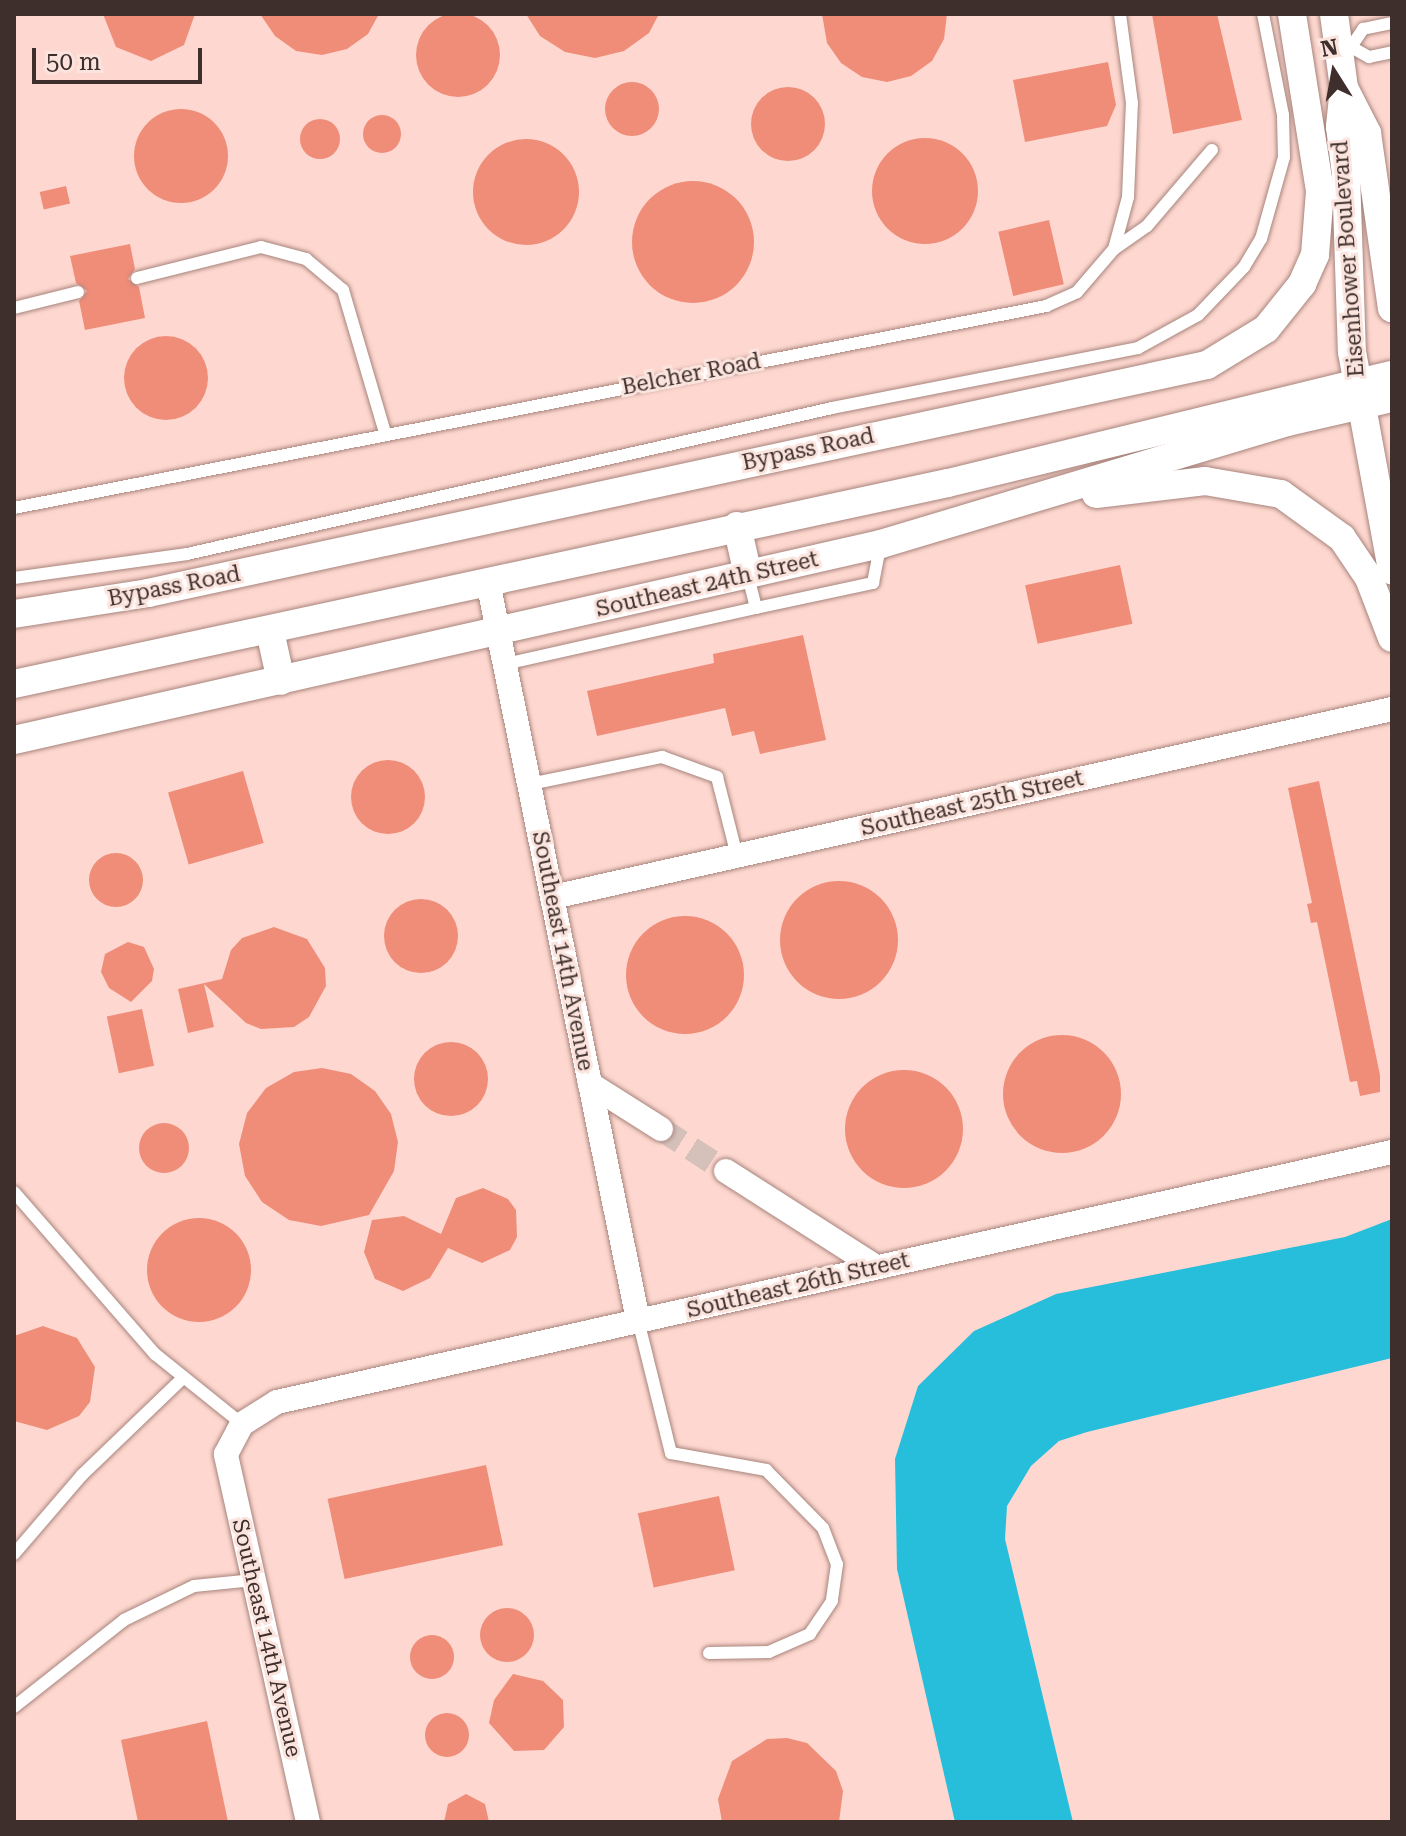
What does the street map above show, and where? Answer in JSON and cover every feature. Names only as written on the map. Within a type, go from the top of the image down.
[{"type":"street","name":"Bypass Road","points":[[14,614],[148,593],[1207,365],[1266,329],[1302,284],[1315,255],[1320,191],[1292,14]]},
{"type":"street","name":"Eisenhower Boulevard","points":[[1334,14],[1345,48],[1340,127],[1358,394],[1392,570]]},
{"type":"street","name":"Eisenhower Boulevard","points":[[1344,88],[1367,133],[1392,308]]},
{"type":"street","name":"Southeast 24th Street","points":[[14,740],[881,544],[1287,422],[1358,394],[1392,375]]},
{"type":"street","name":"Southeast 24th Street","points":[[14,684],[1358,394],[1392,398]]},
{"type":"street","points":[[992,511],[1205,481],[1281,494],[1342,538],[1369,578],[1392,638]]},
{"type":"street","points":[[737,526],[748,575]]},
{"type":"street","name":"Southeast 14th Avenue","points":[[488,582],[638,1320]]},
{"type":"street","points":[[270,631],[281,681]]},
{"type":"street","name":"Southeast 25th Street","points":[[553,897],[1392,709]]},
{"type":"street","points":[[590,1084],[661,1129]]},
{"type":"street","name":"Southeast 26th Street","points":[[226,1454],[242,1424],[277,1402],[343,1383],[1392,1152]]},
{"type":"street","points":[[726,1171],[876,1267]]},
{"type":"street","name":"Southeast 14th Avenue","points":[[226,1454],[308,1822]]},
{"type":"lane","name":"Belcher Road","points":[[14,508],[1046,306],[1077,292],[1114,249],[1128,197],[1132,103],[1120,14]]},
{"type":"lane","points":[[14,578],[187,554],[832,408],[1138,348],[1198,315],[1244,267],[1261,239],[1284,157],[1280,99],[1263,14]]},
{"type":"lane","points":[[1392,23],[1363,29],[1345,48],[1369,57],[1392,52]]},
{"type":"lane","points":[[1114,249],[1147,226],[1212,150]]},
{"type":"lane","points":[[137,278],[261,247],[306,259],[343,290],[385,433]]},
{"type":"lane","points":[[14,308],[78,292]]},
{"type":"lane","points":[[505,664],[873,583],[881,544]]},
{"type":"lane","points":[[748,575],[756,608]]},
{"type":"lane","points":[[530,784],[662,757],[717,777],[737,856]]},
{"type":"lane","points":[[14,1192],[155,1354],[242,1424]]},
{"type":"lane","points":[[638,1320],[671,1453],[766,1470],[823,1528],[837,1564],[832,1601],[810,1634],[769,1652],[709,1653]]},
{"type":"lane","points":[[14,1554],[82,1475],[184,1377]]},
{"type":"lane","points":[[14,1707],[124,1620],[194,1586],[254,1580]]},
{"type":"shaded area","points":[[14,14],[1392,14],[1392,1822],[14,1822]]},
{"type":"water","points":[[1392,1219],[1392,1358],[1087,1432],[1059,1441],[1031,1466],[1007,1506],[1005,1539],[1073,1822],[955,1822],[897,1569],[895,1459],[918,1386],[974,1331],[1056,1294],[1345,1237]]},
{"type":"building","points":[[458,13],[474,16],[488,25],[497,39],[500,55],[497,71],[488,85],[474,94],[458,97],[442,94],[428,85],[419,71],[416,55],[419,39],[428,25],[442,16]]},
{"type":"building","points":[[103,14],[195,14],[184,45],[151,61],[116,47]]},
{"type":"building","points":[[260,14],[379,14],[368,34],[347,49],[322,55],[296,51],[275,36]]},
{"type":"building","points":[[526,14],[659,14],[649,33],[624,51],[595,58],[565,52],[540,36]]},
{"type":"building","points":[[822,14],[947,14],[944,39],[932,61],[911,76],[887,82],[862,77],[841,63],[827,43]]},
{"type":"building","points":[[1152,14],[1217,14],[1242,120],[1173,134]]},
{"type":"building","points":[[1108,62],[1116,105],[1107,126],[1025,142],[1013,80]]},
{"type":"building","points":[[632,82],[651,90],[659,109],[651,128],[632,136],[613,128],[605,109],[613,90]]},
{"type":"building","points":[[781,87],[795,87],[809,93],[819,103],[825,124],[819,145],[809,155],[795,161],[781,161],[767,155],[757,145],[751,131],[751,117],[757,103],[767,93]]},
{"type":"building","points":[[172,109],[190,109],[215,122],[225,138],[228,156],[225,174],[215,190],[190,203],[172,203],[147,190],[134,165],[134,147],[147,122]]},
{"type":"building","points":[[382,115],[395,121],[401,134],[395,147],[382,153],[369,147],[363,134],[369,121]]},
{"type":"building","points":[[320,119],[334,125],[340,139],[334,153],[320,159],[306,153],[300,139],[306,125]]},
{"type":"building","points":[[925,138],[945,142],[962,154],[974,171],[978,191],[974,211],[962,228],[945,240],[925,244],[905,240],[888,228],[876,211],[872,191],[876,171],[888,154],[905,142]]},
{"type":"building","points":[[526,139],[546,143],[563,155],[575,172],[579,192],[575,212],[563,229],[546,241],[526,245],[506,241],[489,229],[477,212],[473,192],[477,172],[489,155],[506,143]]},
{"type":"building","points":[[693,181],[716,186],[736,199],[749,219],[754,242],[749,265],[736,285],[716,298],[693,303],[670,298],[650,285],[637,265],[632,242],[637,219],[650,199],[670,186]]},
{"type":"building","points":[[66,186],[70,204],[44,210],[40,192]]},
{"type":"building","points":[[1049,220],[1064,284],[1013,296],[998,232]]},
{"type":"building","points":[[130,244],[135,269],[128,279],[139,287],[145,318],[85,330],[79,301],[87,291],[76,283],[70,256]]},
{"type":"building","points":[[158,336],[174,336],[190,343],[201,354],[208,378],[205,394],[196,408],[174,420],[158,420],[142,413],[131,402],[124,386],[124,370],[131,354],[142,343]]},
{"type":"building","points":[[1120,565],[1132,624],[1038,644],[1025,585]]},
{"type":"building","points":[[803,635],[826,740],[760,754],[754,731],[732,736],[725,708],[597,736],[587,691],[714,663],[713,654]]},
{"type":"building","points":[[381,760],[395,760],[409,766],[419,776],[425,797],[419,818],[409,828],[395,834],[381,834],[367,828],[357,818],[351,804],[351,790],[357,776],[367,766]]},
{"type":"building","points":[[243,771],[264,843],[189,865],[168,792]]},
{"type":"building","points":[[1319,781],[1380,1075],[1380,1092],[1360,1096],[1357,1081],[1350,1082],[1317,922],[1311,923],[1307,904],[1312,903],[1288,788]]},
{"type":"building","points":[[116,853],[135,861],[143,880],[135,899],[116,907],[97,899],[89,880],[97,861]]},
{"type":"building","points":[[839,881],[872,891],[888,907],[898,940],[888,973],[872,989],[839,999],[806,989],[790,973],[780,940],[790,907],[806,891]]},
{"type":"building","points":[[421,899],[442,905],[452,915],[458,936],[452,957],[442,967],[421,973],[400,967],[390,957],[384,936],[390,915],[400,905]]},
{"type":"building","points":[[685,916],[718,926],[734,942],[744,975],[734,1008],[718,1024],[685,1034],[652,1024],[636,1008],[626,975],[636,942],[652,926]]},
{"type":"building","points":[[274,927],[307,939],[325,968],[326,986],[309,1017],[294,1027],[261,1029],[246,1023],[204,984],[214,1027],[188,1033],[178,989],[222,979],[231,950],[242,938]]},
{"type":"building","points":[[128,942],[144,947],[154,969],[152,981],[131,1002],[109,988],[101,972],[105,954]]},
{"type":"building","points":[[142,1009],[154,1066],[119,1073],[107,1016]]},
{"type":"building","points":[[1062,1035],[1095,1045],[1111,1061],[1121,1094],[1111,1127],[1095,1143],[1062,1153],[1029,1143],[1013,1127],[1003,1094],[1013,1061],[1029,1045]]},
{"type":"building","points":[[444,1042],[458,1042],[472,1048],[482,1058],[488,1079],[482,1100],[472,1110],[458,1116],[444,1116],[430,1110],[420,1100],[414,1086],[414,1072],[420,1058],[430,1048]]},
{"type":"building","points":[[322,1068],[351,1074],[375,1091],[391,1114],[398,1142],[394,1171],[369,1215],[321,1226],[289,1220],[262,1202],[245,1176],[239,1144],[247,1113],[266,1088],[294,1072]]},
{"type":"building","points":[[904,1070],[937,1080],[953,1096],[963,1129],[953,1162],[937,1178],[904,1188],[871,1178],[855,1162],[845,1129],[855,1096],[871,1080]]},
{"type":"building","points":[[164,1123],[182,1130],[189,1148],[182,1166],[164,1173],[146,1166],[139,1148],[146,1130]]},
{"type":"building","points":[[483,1188],[508,1199],[516,1210],[517,1237],[510,1250],[482,1263],[448,1248],[430,1278],[403,1291],[375,1279],[364,1252],[372,1220],[404,1216],[441,1234],[456,1198]]},
{"type":"building","points":[[199,1218],[219,1222],[242,1241],[251,1270],[247,1290],[228,1313],[199,1322],[179,1318],[156,1299],[147,1270],[151,1250],[170,1227]]},
{"type":"building","points":[[43,1326],[77,1338],[95,1367],[90,1402],[79,1416],[47,1430],[14,1421],[14,1336]]},
{"type":"building","points":[[486,1465],[503,1545],[345,1579],[328,1499]]},
{"type":"building","points":[[719,1496],[735,1570],[654,1588],[638,1513]]},
{"type":"building","points":[[507,1608],[526,1616],[534,1635],[526,1654],[507,1662],[488,1654],[480,1635],[488,1616]]},
{"type":"building","points":[[432,1635],[447,1642],[454,1657],[447,1672],[432,1679],[417,1672],[410,1657],[417,1642]]},
{"type":"building","points":[[513,1674],[543,1681],[563,1700],[564,1727],[544,1750],[514,1751],[489,1723],[494,1700]]},
{"type":"building","points":[[447,1713],[462,1720],[469,1735],[462,1750],[447,1757],[432,1750],[425,1735],[432,1720]]},
{"type":"building","points":[[207,1721],[228,1822],[138,1822],[121,1740]]},
{"type":"building","points":[[787,1738],[807,1743],[836,1771],[843,1791],[839,1822],[722,1822],[718,1799],[732,1761],[767,1739]]},
{"type":"building","points":[[466,1794],[485,1804],[489,1822],[444,1822],[448,1804]]},
{"type":"tunnel","points":[[661,1129],[726,1171]]}]
